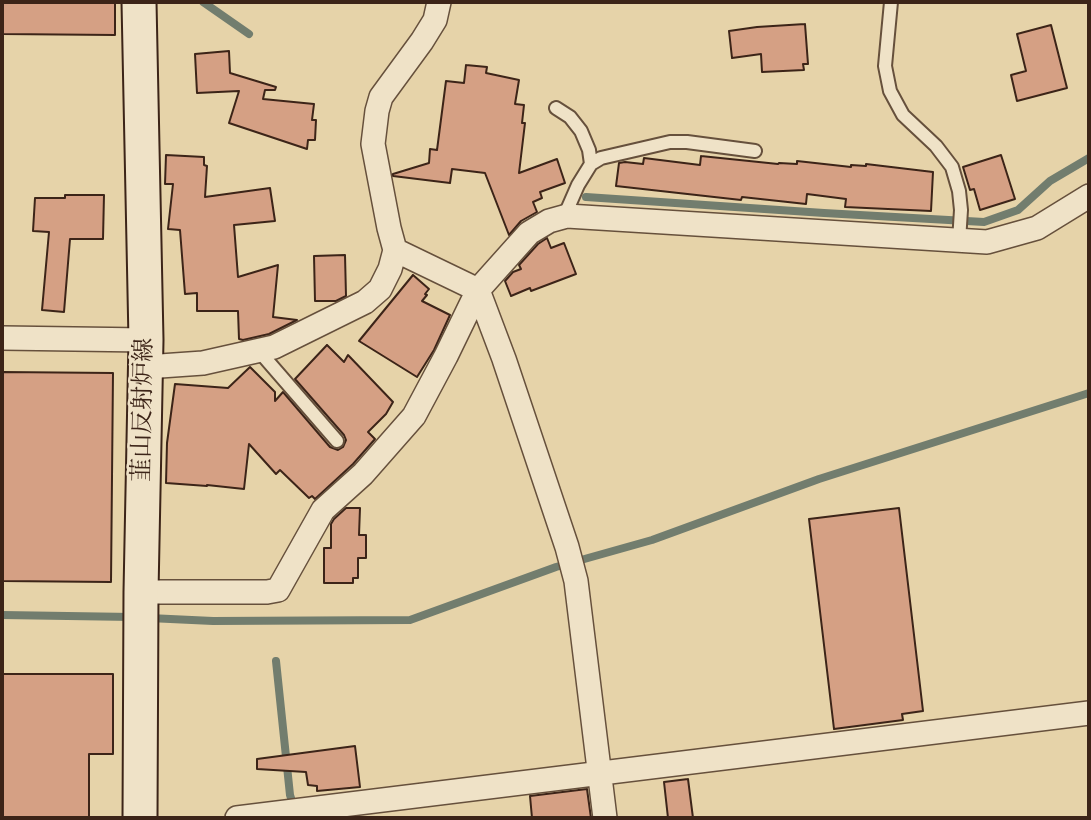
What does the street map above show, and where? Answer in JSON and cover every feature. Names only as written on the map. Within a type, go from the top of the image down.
[{"type":"main road","name":"韮山反射炉線","points":[[139,2],[146,354],[140,818]]},
{"type":"street","points":[[2,338],[203,363],[274,347],[365,302],[380,289],[390,269],[395,250],[373,144],[377,111],[381,97],[435,20],[439,2]]},
{"type":"street","points":[[141,592],[278,590],[323,510],[363,474],[414,416],[478,290],[528,233],[549,221],[564,216],[959,235],[987,242],[1037,228],[1089,196]]},
{"type":"street","points":[[395,250],[478,290],[504,359],[576,581],[605,818]]},
{"type":"street","points":[[237,818],[380,805],[600,772],[1089,713]]},
{"type":"lane","points":[[891,2],[885,66],[890,91],[902,115],[936,146],[952,167],[958,191],[959,235]]},
{"type":"lane","points":[[556,108],[570,117],[581,131],[592,164]]},
{"type":"lane","points":[[564,216],[578,185],[592,164],[601,158],[670,142],[755,151]]},
{"type":"lane","points":[[259,351],[337,441]]},
{"type":"building","points":[[2,2],[115,2],[115,35],[2,34]]},
{"type":"building","points":[[805,24],[808,64],[803,64],[804,70],[762,72],[761,54],[732,58],[729,31]]},
{"type":"building","points":[[1051,25],[1067,88],[1017,101],[1011,75],[1026,71],[1017,34]]},
{"type":"building","points":[[229,51],[230,73],[276,87],[275,90],[265,90],[263,99],[314,104],[312,120],[316,120],[315,140],[308,140],[307,149],[229,123],[239,91],[197,93],[195,54]]},
{"type":"building","points":[[466,65],[487,67],[486,73],[519,80],[515,104],[524,105],[522,123],[525,123],[519,173],[557,159],[565,183],[540,192],[542,198],[533,202],[537,212],[521,221],[509,235],[485,173],[452,169],[450,183],[393,176],[429,163],[430,149],[437,150],[446,81],[464,83]]},
{"type":"building","points":[[166,155],[204,157],[204,165],[207,166],[205,197],[270,188],[275,221],[234,225],[238,277],[278,265],[273,317],[297,320],[269,334],[243,340],[239,339],[238,311],[197,311],[197,293],[185,294],[180,230],[168,229],[173,184],[165,184]]},
{"type":"building","points":[[1001,155],[1015,199],[980,210],[974,189],[970,190],[963,167]]},
{"type":"building","points":[[701,156],[778,164],[797,164],[797,161],[851,167],[866,164],[933,172],[931,211],[845,207],[846,199],[807,194],[806,204],[742,197],[741,200],[616,186],[619,163],[643,164],[644,158],[700,165]]},
{"type":"building","points":[[65,195],[104,195],[103,239],[70,239],[64,312],[42,310],[49,232],[33,231],[35,198],[65,198]]},
{"type":"building","points":[[547,238],[551,248],[564,243],[576,274],[511,296],[505,281],[513,272],[521,269],[519,265]]},
{"type":"building","points":[[345,255],[346,296],[336,301],[315,301],[314,256]]},
{"type":"building","points":[[413,275],[429,289],[422,301],[450,315],[434,350],[417,377],[359,341]]},
{"type":"building","points":[[327,345],[344,362],[348,355],[393,402],[386,414],[368,432],[375,439],[353,464],[315,499],[312,496],[309,498],[280,470],[276,474],[249,444],[244,489],[166,483],[167,443],[175,384],[228,388],[250,367],[275,392],[275,401],[283,392],[330,447],[338,450],[343,447],[346,440],[344,435],[295,379]]},
{"type":"building","points":[[2,372],[113,373],[111,582],[2,581]]},
{"type":"building","points":[[346,508],[360,508],[359,535],[366,535],[366,558],[358,558],[358,578],[353,578],[353,583],[324,583],[324,548],[331,548],[331,524]]},
{"type":"building","points":[[899,508],[923,711],[902,714],[903,720],[834,729],[809,519]]},
{"type":"building","points":[[2,674],[113,674],[113,754],[89,754],[89,818],[2,818]]},
{"type":"building","points":[[355,746],[360,787],[317,791],[317,786],[308,785],[306,772],[257,769],[257,759]]},
{"type":"building","points":[[688,779],[693,818],[668,818],[664,782]]},
{"type":"building","points":[[587,789],[591,818],[532,818],[530,796]]},
{"type":"waterway","points":[[203,2],[249,34]]},
{"type":"waterway","points":[[586,197],[984,222],[1018,210],[1050,181],[1089,158]]},
{"type":"waterway","points":[[149,618],[213,621],[410,620],[556,567],[652,540],[819,479],[1089,393]]},
{"type":"waterway","points":[[2,615],[133,617]]},
{"type":"waterway","points":[[276,661],[290,795],[294,807]]}]
